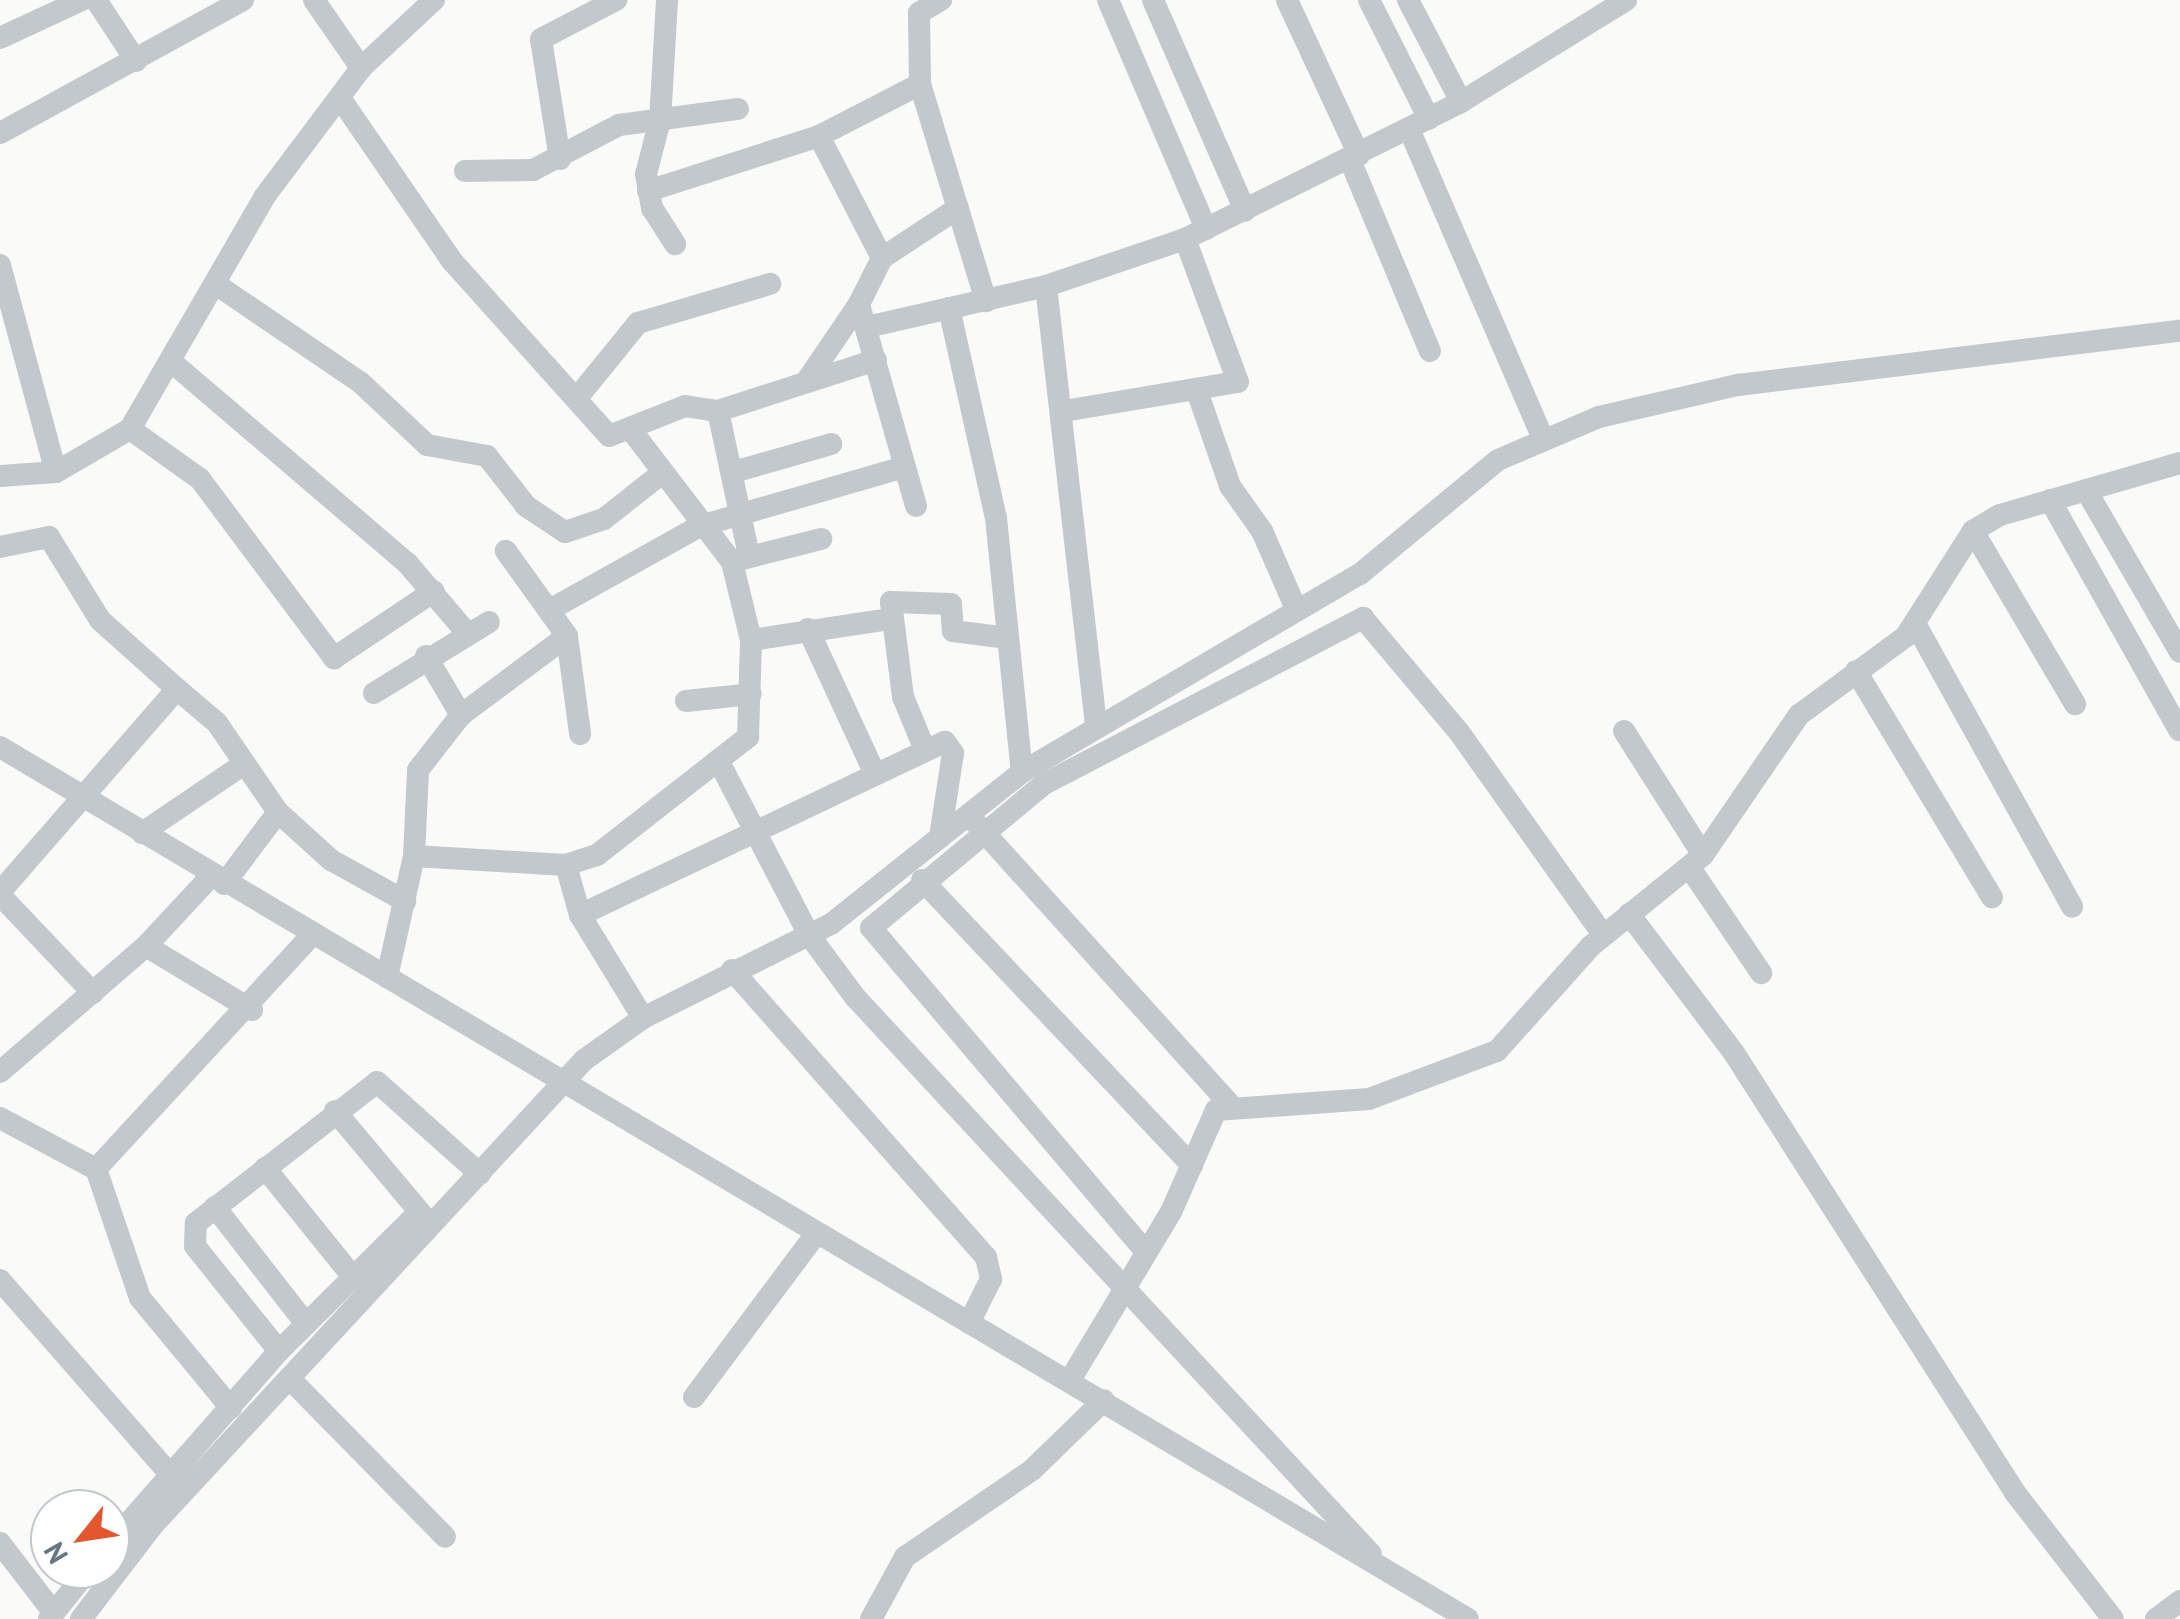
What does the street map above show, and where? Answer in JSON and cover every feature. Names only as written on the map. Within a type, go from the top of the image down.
[{"type":"street","points":[[0,38],[82,0]]},
{"type":"street","points":[[96,0],[136,61]]},
{"type":"street","points":[[0,133],[136,61],[210,8],[243,0]]},
{"type":"street","points":[[314,0],[361,68]]},
{"type":"street","points":[[0,476],[56,472],[130,429],[220,287],[251,218],[361,68],[411,8],[434,0]]},
{"type":"street","points":[[560,158],[540,39],[616,0]]},
{"type":"street","points":[[667,0],[660,120],[648,191],[675,244]]},
{"type":"street","points":[[942,0],[918,6],[920,84],[986,301]]},
{"type":"street","points":[[1064,411],[1235,384],[1240,374],[1196,234],[1108,0]]},
{"type":"street","points":[[1154,0],[1246,211]]},
{"type":"street","points":[[1287,0],[1430,351]]},
{"type":"street","points":[[1369,0],[1543,438]]},
{"type":"street","points":[[1408,0],[1460,102]]},
{"type":"street","points":[[863,315],[986,301],[1046,286],[1196,234],[1460,102],[1626,0]]},
{"type":"street","points":[[648,191],[819,136],[920,84]]},
{"type":"street","points":[[340,98],[452,261],[609,436],[632,431],[685,406],[718,411],[876,360]]},
{"type":"street","points":[[465,171],[522,172],[560,158],[609,129],[738,109]]},
{"type":"street","points":[[819,136],[882,258]]},
{"type":"street","points":[[806,382],[863,315],[882,258],[958,208]]},
{"type":"street","points":[[0,265],[56,472]]},
{"type":"street","points":[[577,398],[638,323],[770,284]]},
{"type":"street","points":[[1046,286],[1064,411],[1096,725]]},
{"type":"street","points":[[220,287],[360,382],[427,445],[487,456],[526,506],[566,532],[604,518],[662,473]]},
{"type":"street","points":[[949,308],[989,473],[1022,772]]},
{"type":"street","points":[[863,315],[916,506]]},
{"type":"street","points":[[1146,1252],[872,934],[876,917],[922,880],[1022,772],[1096,725],[1297,611],[1406,540],[1498,460],[1543,438],[1738,386],[2180,330]]},
{"type":"street","points":[[174,364],[252,422],[434,591],[467,633]]},
{"type":"street","points":[[1196,391],[1230,486],[1262,531],[1297,611]]},
{"type":"street","points":[[414,856],[566,864],[630,838],[748,738],[751,640],[741,559],[745,511],[738,471],[718,411]]},
{"type":"street","points":[[130,429],[200,478],[334,658],[434,591]]},
{"type":"street","points":[[632,431],[700,526],[741,559]]},
{"type":"street","points":[[738,471],[831,444]]},
{"type":"street","points":[[1070,1380],[1146,1252],[1192,1166],[1212,1116],[1229,1103],[1369,1099],[1466,1069],[1526,1028],[1603,935],[1697,861],[1799,715],[1916,625],[1973,531],[2050,500],[2179,465]]},
{"type":"street","points":[[553,608],[700,526],[905,467]]},
{"type":"street","points":[[2086,490],[2180,652]]},
{"type":"street","points":[[2050,500],[2179,730]]},
{"type":"street","points":[[1973,531],[2076,704]]},
{"type":"street","points":[[0,547],[45,534],[100,620],[217,724],[278,812],[331,860],[406,900]]},
{"type":"street","points":[[741,559],[822,539]]},
{"type":"street","points":[[506,551],[553,608],[567,636],[580,734]]},
{"type":"street","points":[[925,750],[903,697],[890,620],[892,602],[951,604],[953,631],[1008,638]]},
{"type":"street","points":[[130,1521],[306,1324],[354,1277],[480,1174],[562,1078],[644,1018],[732,970],[809,935],[940,837],[975,822],[1075,763],[1363,618],[1459,732],[1603,935]]},
{"type":"street","points":[[751,640],[890,620]]},
{"type":"street","points":[[374,693],[426,656],[489,622]]},
{"type":"street","points":[[1916,625],[2072,906]]},
{"type":"street","points":[[808,629],[875,774]]},
{"type":"street","points":[[388,978],[414,856],[418,770],[462,715],[567,636]]},
{"type":"street","points":[[426,656],[462,715]]},
{"type":"street","points":[[1856,671],[1992,897]]},
{"type":"street","points":[[92,993],[0,894],[87,799],[177,690]]},
{"type":"street","points":[[686,700],[751,694]]},
{"type":"street","points":[[1624,731],[1760,972]]},
{"type":"street","points":[[580,915],[945,742],[953,753],[940,837]]},
{"type":"street","points":[[0,746],[218,880],[562,1078],[816,1234],[1104,1400],[1468,1619]]},
{"type":"street","points":[[718,762],[809,935],[880,1026],[1126,1286],[1387,1572]]},
{"type":"street","points":[[142,833],[244,764]]},
{"type":"street","points":[[0,1072],[218,880],[278,812]]},
{"type":"street","points":[[975,822],[1229,1103]]},
{"type":"street","points":[[566,864],[580,915],[644,1018]]},
{"type":"street","points":[[922,880],[1192,1166]]},
{"type":"street","points":[[1629,914],[1734,1053],[2016,1494],[2113,1619]]},
{"type":"street","points":[[96,1169],[252,1010],[314,934]]},
{"type":"street","points":[[146,946],[252,1010]]},
{"type":"street","points":[[732,970],[986,1257],[990,1280],[970,1322]]},
{"type":"street","points":[[279,1352],[190,1238],[215,1206],[335,1111],[385,1083],[480,1174]]},
{"type":"street","points":[[335,1111],[427,1221]]},
{"type":"street","points":[[0,1118],[96,1169],[140,1298],[231,1408]]},
{"type":"street","points":[[265,1168],[354,1277]]},
{"type":"street","points":[[215,1206],[306,1324]]},
{"type":"street","points":[[81,1619],[153,1525],[290,1379],[427,1221]]},
{"type":"street","points":[[694,1397],[816,1234]]},
{"type":"street","points":[[0,1280],[170,1474]]},
{"type":"street","points":[[290,1379],[445,1537]]},
{"type":"street","points":[[871,1619],[904,1557],[1032,1470],[1104,1400]]},
{"type":"street","points":[[0,1543],[52,1616],[74,1589]]},
{"type":"street","points":[[2156,1619],[2180,1600]]}]
